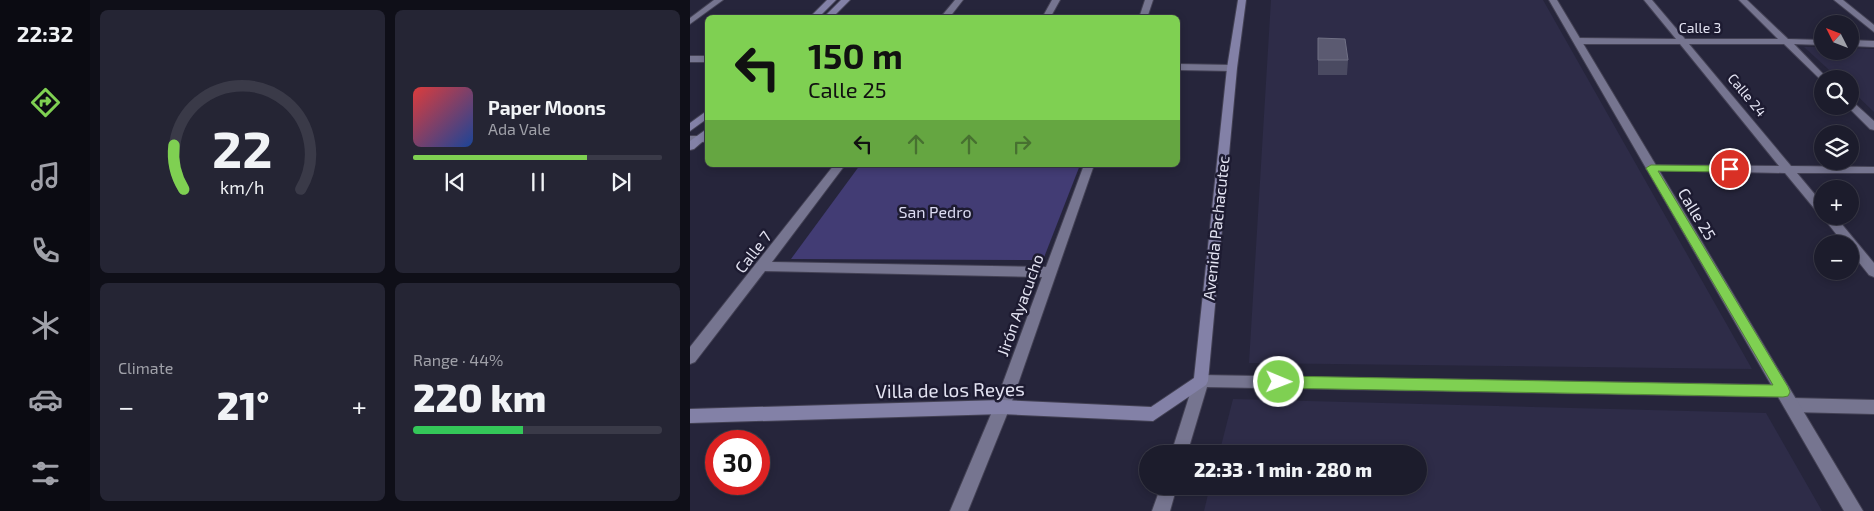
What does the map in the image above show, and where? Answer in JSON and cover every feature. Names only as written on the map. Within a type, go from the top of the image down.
[{"type":"main road","points":[[816,15],[832,0]]},
{"type":"main road","points":[[830,15],[846,0]]},
{"type":"main road","name":"Avenida Pachacutec","points":[[1201,381],[1232,68],[1242,0]]},
{"type":"main road","points":[[690,128],[705,116]]},
{"type":"main road","points":[[690,147],[699,139]]},
{"type":"main road","name":"Villa de los Reyes","points":[[690,416],[1002,407],[1152,414],[1201,381]]},
{"type":"street","points":[[690,22],[719,0]]},
{"type":"street","points":[[946,15],[959,0]]},
{"type":"street","points":[[1048,15],[1056,0]]},
{"type":"street","points":[[1144,15],[1149,0]]},
{"type":"street","name":"Calle 25","points":[[1553,0],[1854,511]]},
{"type":"street","name":"Calle 24","points":[[1648,0],[1814,200]]},
{"type":"street","points":[[1742,0],[1815,70]]},
{"type":"street","points":[[1838,0],[1874,29]]},
{"type":"street","name":"Calle 3","points":[[1577,41],[1814,42]]},
{"type":"street","points":[[1859,43],[1874,44]]},
{"type":"street","points":[[690,59],[705,59]]},
{"type":"street","points":[[1180,67],[1232,68]]},
{"type":"street","points":[[1859,113],[1874,127]]},
{"type":"street","name":"Calle 7","points":[[690,358],[838,167]]},
{"type":"street","name":"Jirón Ayacucho","points":[[959,511],[1002,407],[1088,167]]},
{"type":"street","points":[[1651,168],[1874,170]]},
{"type":"street","points":[[1835,225],[1874,272]]},
{"type":"street","points":[[763,266],[1050,272]]},
{"type":"street","points":[[1201,381],[1783,392]]},
{"type":"street","name":"Avenida Pachacutec","points":[[1182,445],[1201,381]]},
{"type":"street","points":[[1792,405],[1874,408]]},
{"type":"street","points":[[1161,511],[1166,495]]},
{"type":"shaded area","points":[[1271,0],[1543,0],[1752,369],[1249,363]]},
{"type":"shaded area","points":[[1804,47],[1814,47],[1814,56]]},
{"type":"shaded area","points":[[1859,48],[1874,49],[1874,112],[1859,98],[1859,70],[1829,70],[1818,60],[1859,60]]},
{"type":"shaded area","points":[[1233,399],[1766,413],[1822,511],[1204,511],[1208,495],[1427,495],[1427,445],[1221,445]]},
{"type":"green space","name":"San Pedro","points":[[859,167],[1079,167],[1043,260],[791,259]]},
{"type":"building","points":[[1318,38],[1345,39],[1348,60],[1318,60]]},
{"type":"route","points":[[1279,382],[1783,392],[1651,168],[1730,169]]}]
